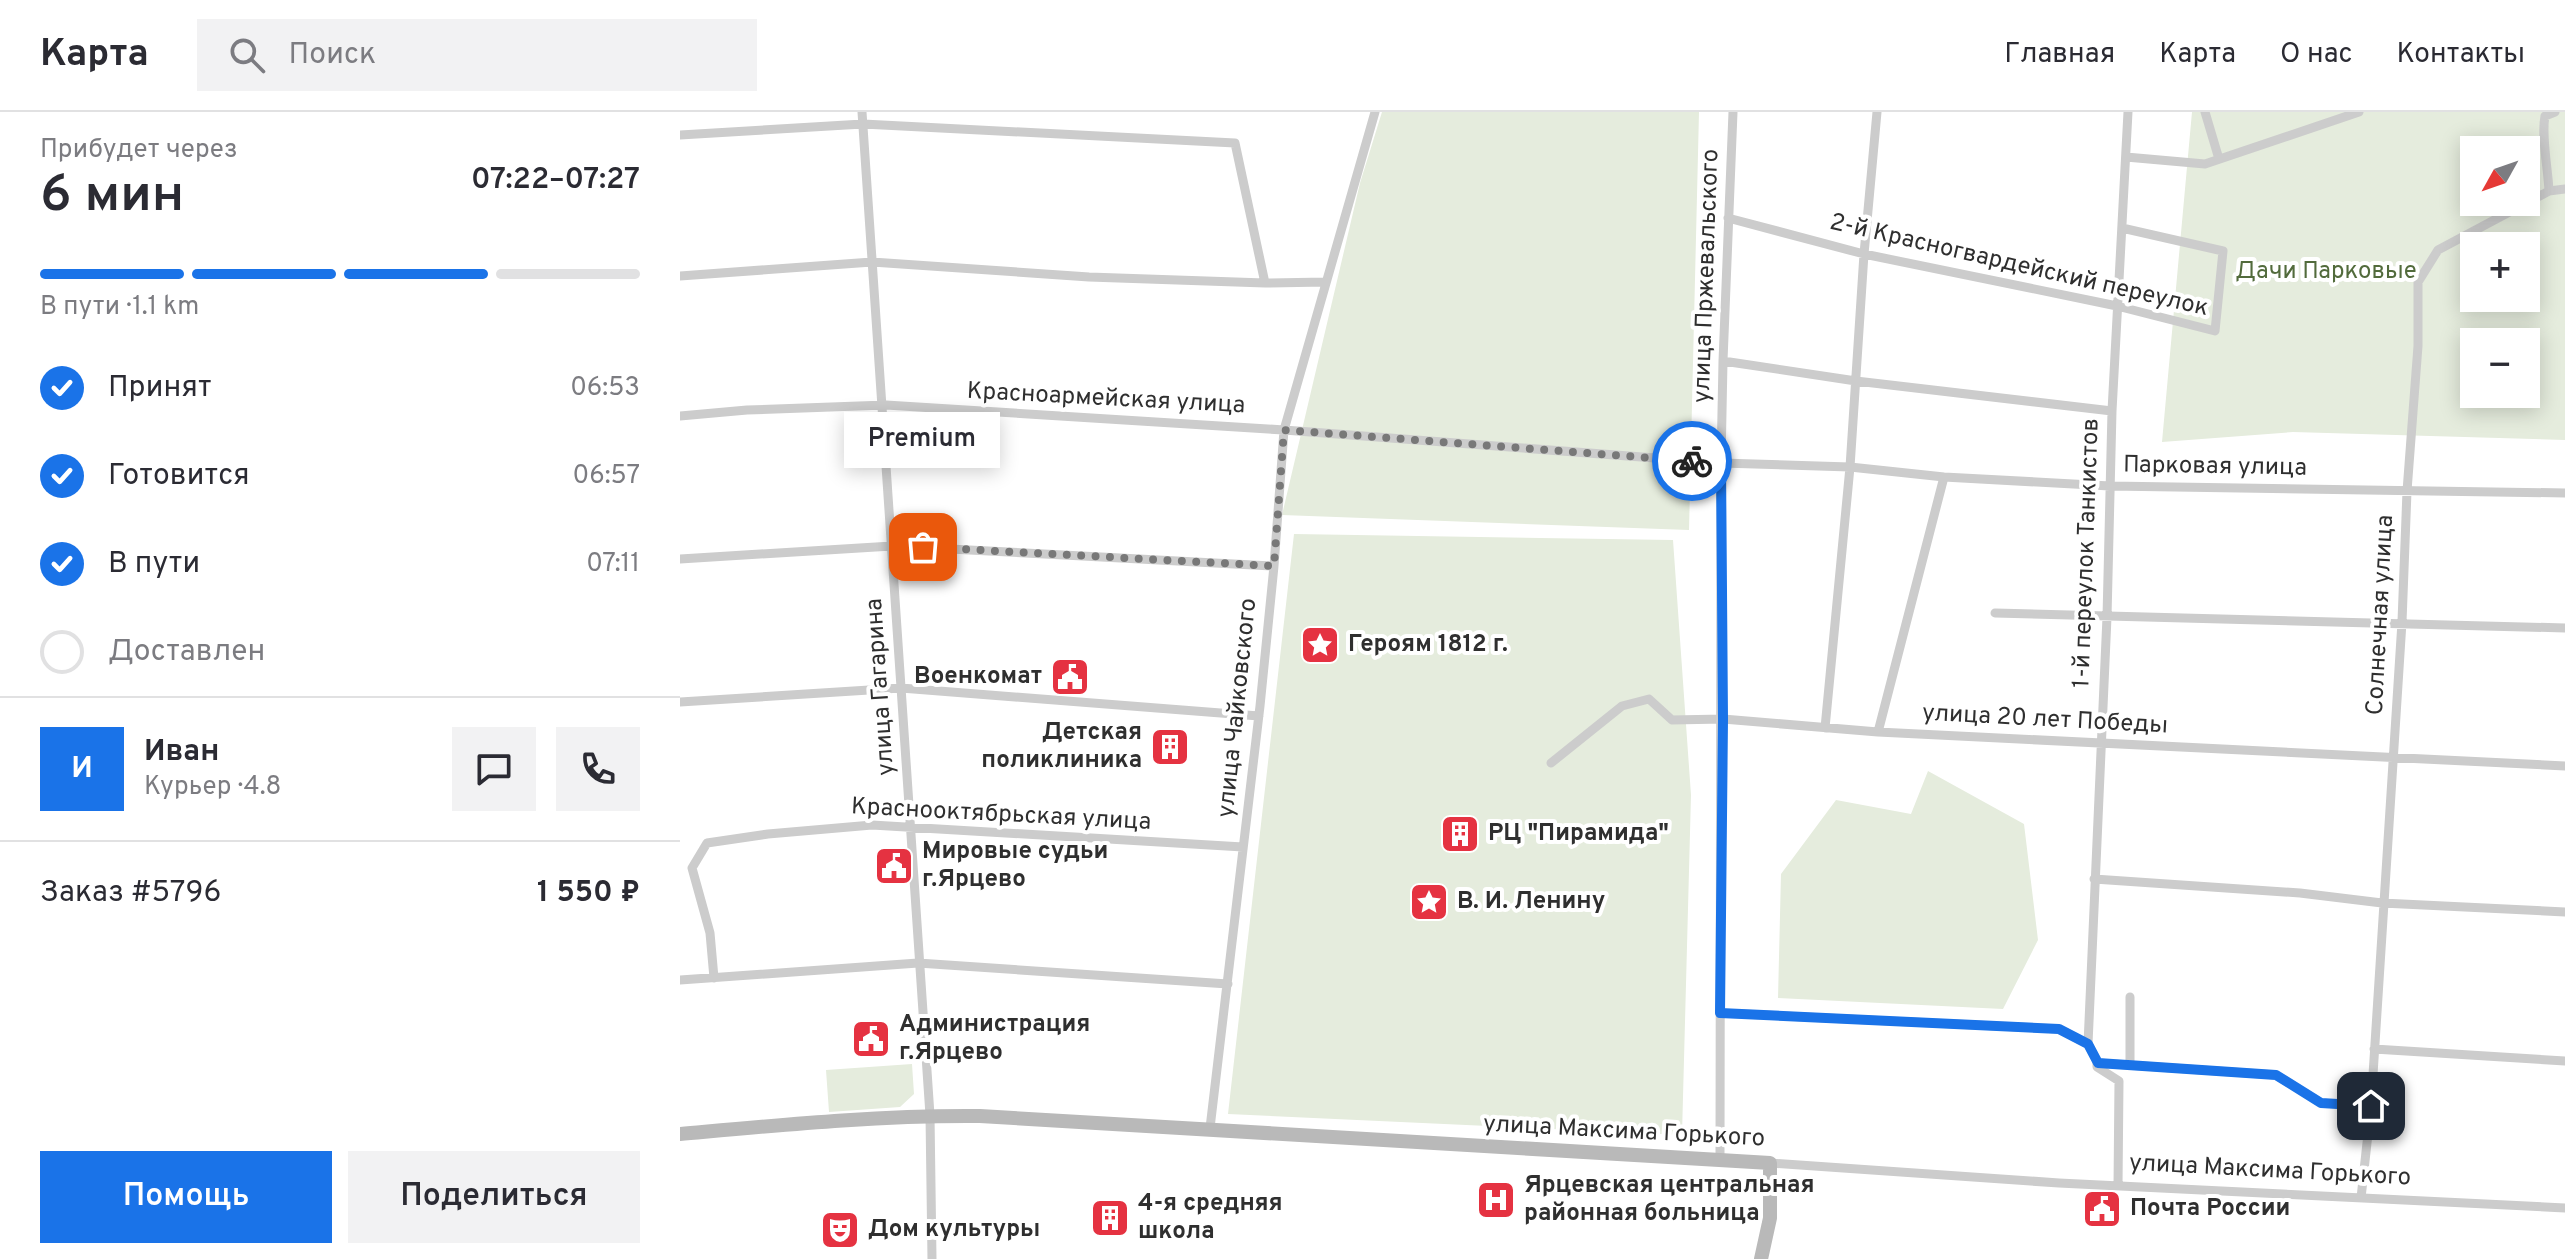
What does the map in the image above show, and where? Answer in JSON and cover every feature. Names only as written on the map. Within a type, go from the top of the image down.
[{"type":"street","name":"улица Гагарина","points":[[862,112],[930,1115],[932,1259]]},
{"type":"street","name":"улица Чайковского","points":[[1210,1128],[1259,716],[1284,430],[1375,112]]},
{"type":"street","name":"улица Пржевальского","points":[[1720,1161],[1721,463],[1733,112]]},
{"type":"street","points":[[1825,728],[1850,467],[1877,112]]},
{"type":"street","name":"1-й переулок Танкистов","points":[[2088,1044],[2107,617],[2112,411],[2128,112]]},
{"type":"street","points":[[2205,112],[2219,159]]},
{"type":"street","points":[[2126,157],[2205,164],[2359,112]]},
{"type":"street","points":[[2555,112],[2545,116],[2542,129],[2548,159],[2549,191],[2565,189]]},
{"type":"street","points":[[680,135],[863,124],[1235,143],[1265,283]]},
{"type":"street","name":"Солнечная улица","points":[[2361,1198],[2371,1106],[2402,622],[2407,491],[2418,346],[2418,282],[2438,250],[2549,191]]},
{"type":"street","name":"2-й Красногвардейский переулок","points":[[1728,218],[1864,254],[2117,306],[2215,331],[2223,251],[2122,228]]},
{"type":"street","points":[[680,276],[872,262],[1089,277],[1325,282]]},
{"type":"street","points":[[1723,361],[1856,381],[2112,411]]},
{"type":"street","name":"Красноармейская улица","points":[[680,416],[880,405],[1284,430],[1721,463]]},
{"type":"street","name":"Парковая улица","points":[[1721,463],[1850,467],[1944,477],[2110,486],[2565,493]]},
{"type":"street","points":[[1878,732],[1944,477]]},
{"type":"street","points":[[680,559],[892,546],[1274,566]]},
{"type":"street","points":[[1995,613],[2565,628]]},
{"type":"street","points":[[680,702],[901,688],[1259,716]]},
{"type":"street","name":"улица 20 лет Победы","points":[[1551,763],[1622,706],[1649,699],[1672,720],[1723,719],[1878,732],[2565,766]]},
{"type":"street","name":"Краснооктябрьская улица","points":[[714,978],[710,933],[692,868],[707,843],[872,825],[1243,847]]},
{"type":"street","points":[[2094,879],[2300,893],[2382,903],[2565,912]]},
{"type":"street","points":[[680,980],[918,963],[1228,984]]},
{"type":"street","points":[[2130,997],[2130,1065]]},
{"type":"street","points":[[1720,1013],[2059,1029],[2088,1044],[2097,1067],[2119,1081],[2118,1186]]},
{"type":"street","points":[[2374,1049],[2565,1061]]},
{"type":"street","points":[[2096,1060],[2098,1063],[2276,1075],[2321,1103],[2371,1106]]},
{"type":"street","name":"улица Максима Горького","points":[[680,1134],[765,1125],[930,1115],[1210,1128],[2118,1186],[2565,1208]]},
{"type":"street","points":[[1761,1259],[1770,1218],[1770,1163]]},
{"type":"green space","points":[[1382,112],[1699,112],[1689,530],[1282,515],[1360,183]]},
{"type":"green space","name":"Дачи Парковые","points":[[2192,112],[2565,112],[2565,440],[2293,432],[2162,442]]},
{"type":"green space","points":[[1294,534],[1673,540],[1691,795],[1682,1135],[1228,1114]]},
{"type":"green space","points":[[1928,771],[2024,824],[2038,940],[2003,1009],[1778,998],[1781,874],[1836,800],[1911,814]]},
{"type":"green space","points":[[912,1064],[914,1094],[900,1107],[829,1112],[826,1070]]},
{"type":"way so far","points":[[923,547],[1274,566],[1284,430],[1692,461]]},
{"type":"place","name":"Premium","points":[[923,547]]},
{"type":"place","name":"Героям 1812 г.","points":[[1320,645]]},
{"type":"place","name":"Военкомат","points":[[1070,677]]},
{"type":"place","name":"Детская поликлиника","points":[[1170,747]]},
{"type":"place","name":"РЦ \"Пирамида\"","points":[[1460,834]]},
{"type":"place","name":"Мировые судьи г.Ярцево","points":[[894,866]]},
{"type":"place","name":"В. И. Ленину","points":[[1429,902]]},
{"type":"place","name":"Администрация г.Ярцево","points":[[871,1039]]},
{"type":"place","name":"Ярцевская центральная районная больница","points":[[1496,1200]]},
{"type":"place","name":"Почта России","points":[[2102,1209]]},
{"type":"place","name":"4-я средняя школа","points":[[1110,1218]]},
{"type":"place","name":"Дом культуры","points":[[840,1230]]},
{"type":"route","points":[[1692,461],[1721,463],[1723,719],[1720,1013],[2059,1029],[2088,1044],[2098,1063],[2276,1075],[2321,1103],[2371,1106]]}]
